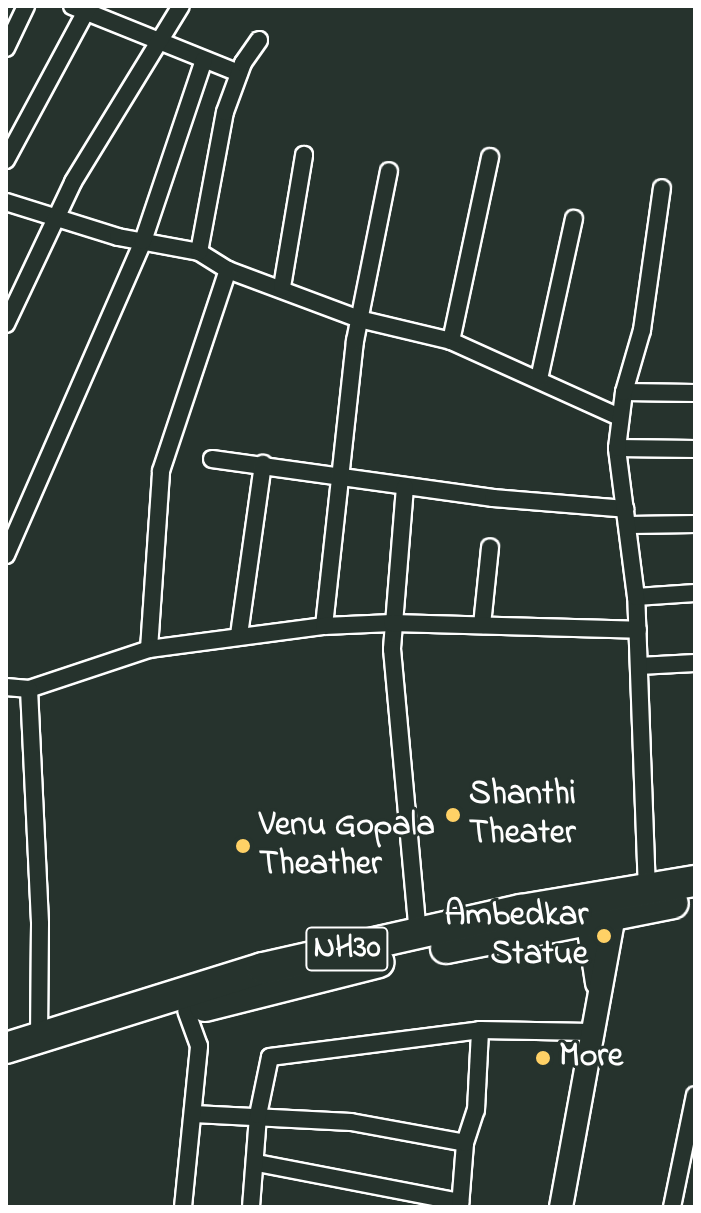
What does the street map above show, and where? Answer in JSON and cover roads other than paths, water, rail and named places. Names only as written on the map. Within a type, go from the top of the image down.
[{"type":"highway","name":"NH30","points":[[6,1048],[39,1041],[263,968],[557,904],[607,912],[647,891],[695,881]]},
{"type":"highway","name":"NH30","points":[[6,1067],[186,1011],[406,956],[607,912],[695,899]]},
{"type":"street","points":[[6,48],[26,6]]},
{"type":"street","points":[[6,324],[97,138],[181,6]]},
{"type":"street","points":[[6,160],[82,8],[156,42],[239,73]]},
{"type":"street","points":[[199,252],[225,112],[239,73],[259,40]]},
{"type":"street","points":[[6,555],[143,241],[204,60]]},
{"type":"street","points":[[282,287],[304,155]]},
{"type":"street","points":[[451,341],[490,157]]},
{"type":"street","points":[[324,626],[359,319],[389,171]]},
{"type":"street","points":[[647,891],[636,597],[617,448],[624,392],[642,330],[662,188]]},
{"type":"street","points":[[6,202],[57,220],[199,252],[228,270],[282,287],[359,319],[451,341],[619,417]]},
{"type":"street","points":[[539,379],[574,219]]},
{"type":"street","points":[[149,649],[161,471],[228,270]]},
{"type":"street","points":[[624,392],[695,393]]},
{"type":"street","points":[[617,448],[695,449]]},
{"type":"street","points":[[212,459],[695,524]]},
{"type":"street","points":[[239,635],[263,464]]},
{"type":"street","points":[[405,487],[392,623],[418,934]]},
{"type":"street","points":[[482,625],[490,547]]},
{"type":"street","points":[[636,597],[695,593]]},
{"type":"street","points":[[6,687],[29,689],[149,649],[324,626],[392,623],[638,630]]},
{"type":"street","points":[[639,666],[695,663]]},
{"type":"street","points":[[29,689],[40,924],[39,1041]]},
{"type":"street","points":[[557,904],[607,912],[599,996],[561,1207]]},
{"type":"street","points":[[183,1207],[199,1046],[186,1011]]},
{"type":"street","points":[[251,1207],[257,1163],[258,1115],[270,1057],[480,1030],[591,1032]]},
{"type":"street","points":[[257,1163],[460,1204],[465,1143],[476,1110],[480,1030]]},
{"type":"street","points":[[672,1207],[695,1095]]},
{"type":"street","points":[[194,1114],[351,1122],[465,1143]]},
{"type":"place","name":"Shanthi Theater","points":[[453,815]]},
{"type":"place","name":"Venu Gopala Theather","points":[[243,846]]},
{"type":"place","name":"Ambedkar Statue","points":[[604,936]]},
{"type":"place","name":"More","points":[[543,1058]]}]
